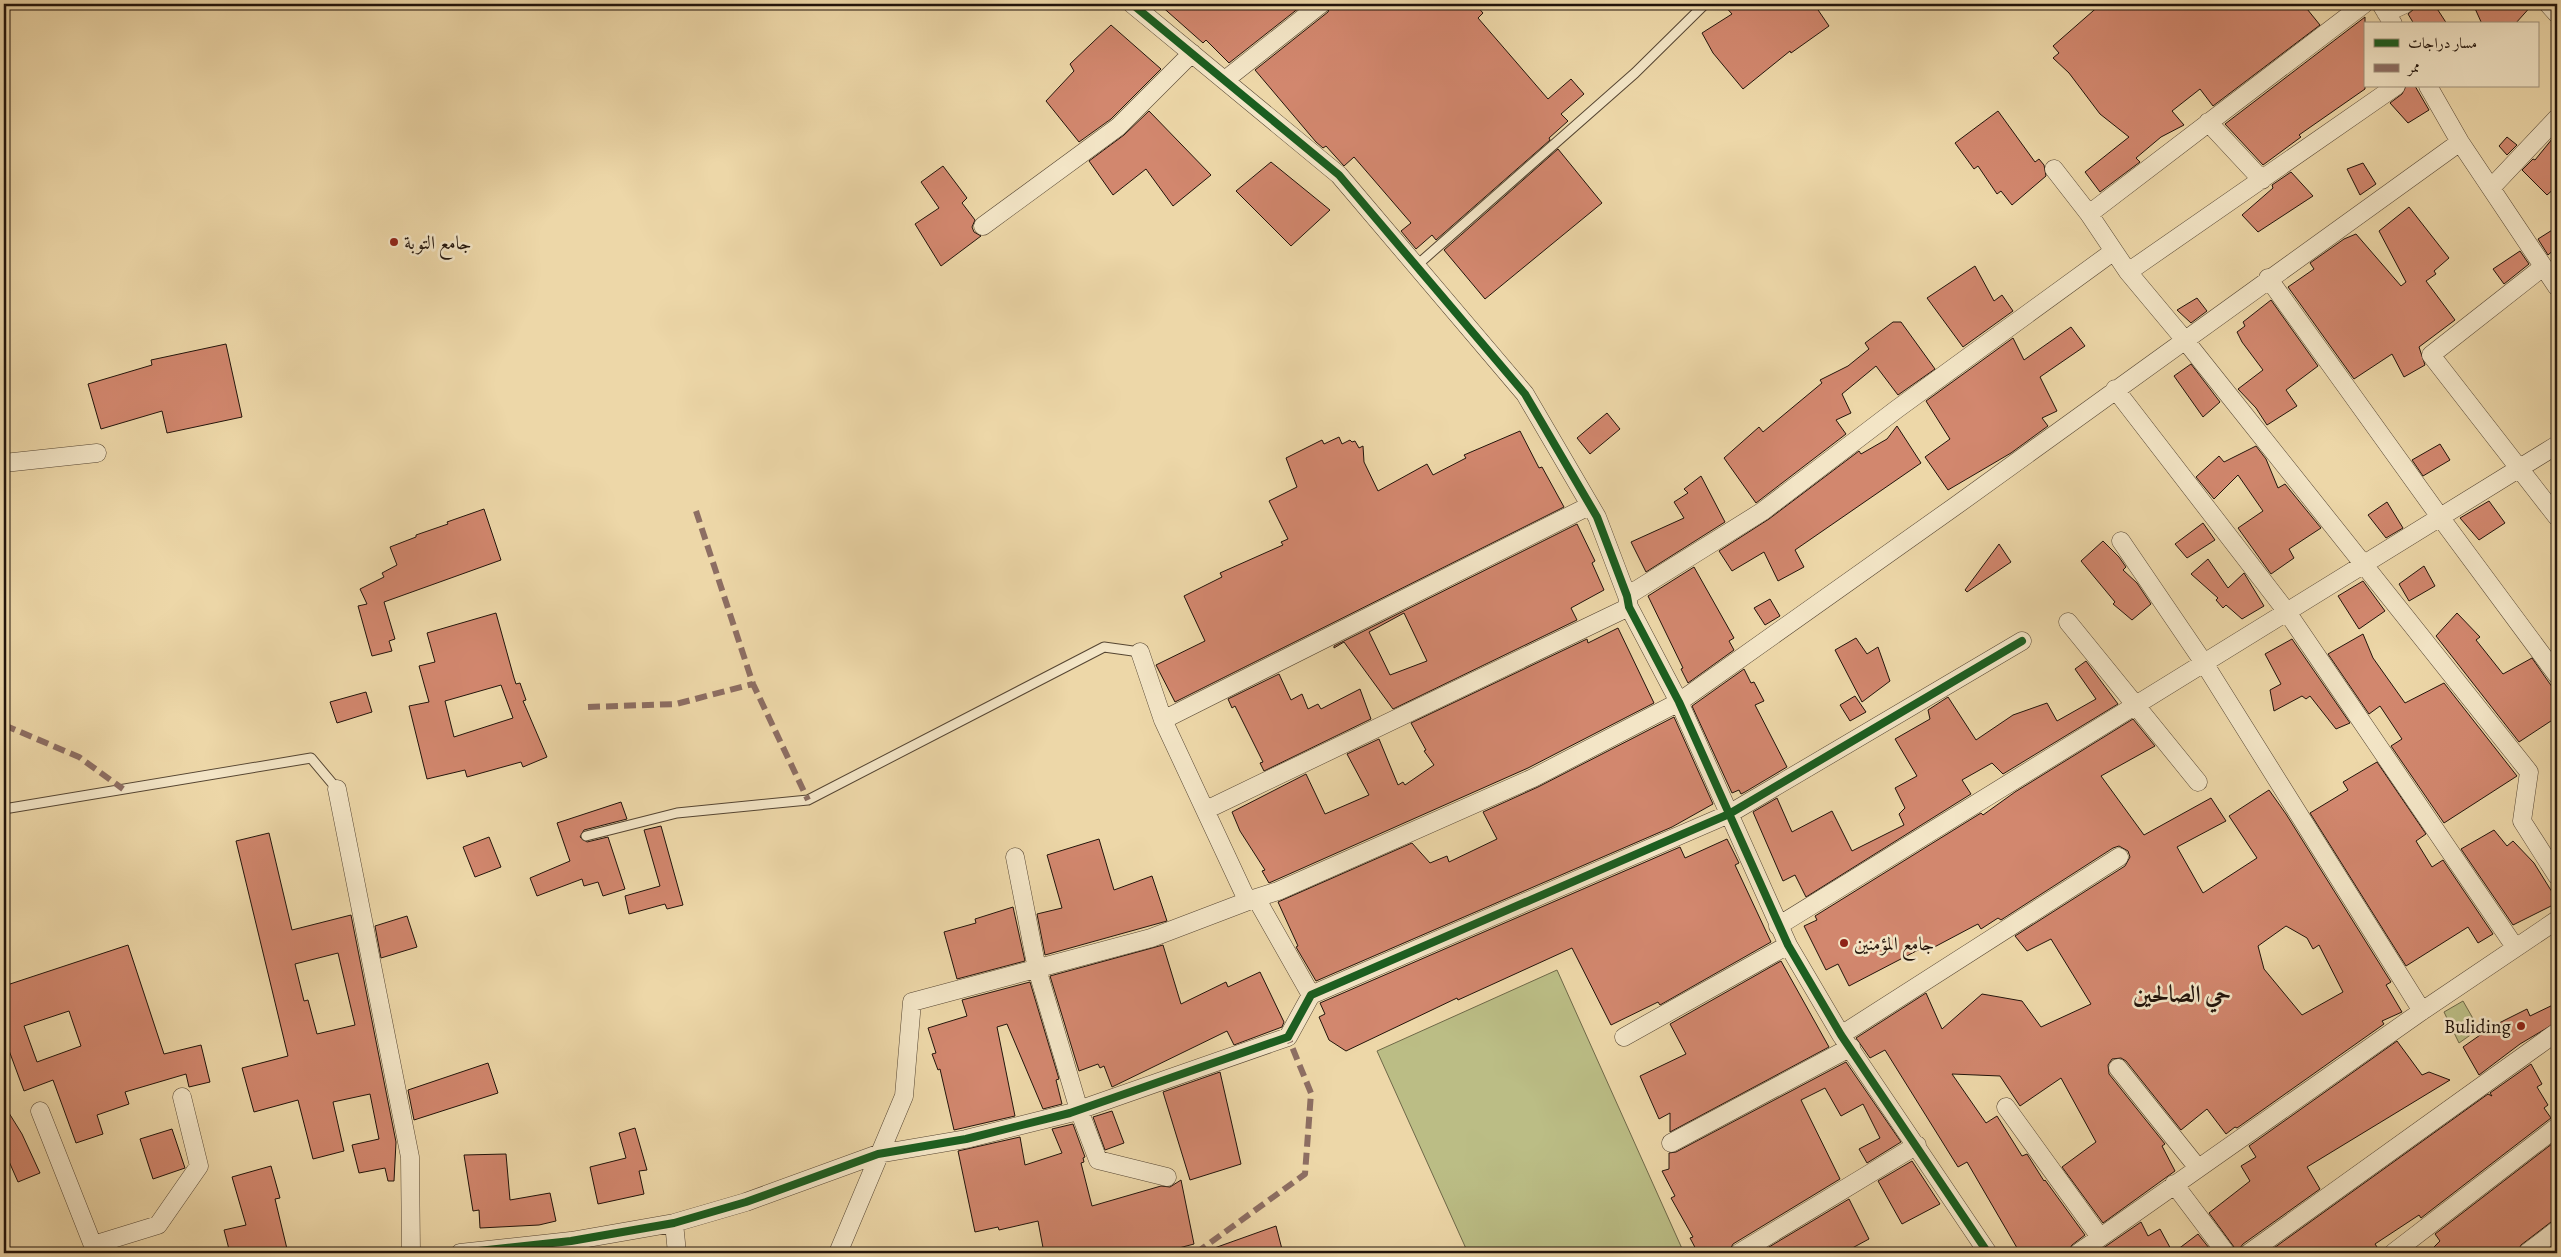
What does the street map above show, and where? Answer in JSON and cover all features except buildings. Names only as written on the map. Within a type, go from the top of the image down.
[{"type":"street","points":[[1132,4],[1339,175],[1525,394],[1597,517],[1628,601],[1679,702],[1788,945],[1846,1041],[1988,1253]]},
{"type":"street","points":[[1224,80],[1321,4]]},
{"type":"street","points":[[2089,214],[2364,4]]},
{"type":"street","points":[[2387,13],[2404,4]]},
{"type":"street","points":[[2548,4],[2557,14]]},
{"type":"street","points":[[983,226],[1118,127],[1192,53]]},
{"type":"street","points":[[2128,272],[2393,88]]},
{"type":"street","points":[[2429,88],[2460,142],[2552,274],[2431,355],[2557,517]]},
{"type":"street","points":[[2491,188],[2557,118]]},
{"type":"street","points":[[2208,122],[2262,180]]},
{"type":"street","points":[[838,1253],[904,1096],[912,1002],[1150,938],[1278,891],[1532,778],[1679,702],[1954,507],[2268,278],[2460,142]]},
{"type":"street","points":[[2054,168],[2089,214],[2128,272],[2184,339],[2529,772],[2522,821],[2557,876]]},
{"type":"street","points":[[1206,810],[1628,601],[1764,511],[1905,403],[2114,250]]},
{"type":"street","points":[[2268,278],[2440,517],[2557,675]]},
{"type":"street","points":[[2115,389],[2287,612],[2515,947]]},
{"type":"street","points":[[1778,926],[2557,445]]},
{"type":"street","points":[[4,463],[97,453]]},
{"type":"street","points":[[1163,720],[1589,506]]},
{"type":"street","points":[[2121,541],[2204,663],[2422,1011]]},
{"type":"street","points":[[2068,622],[2198,782]]},
{"type":"street","points":[[460,1253],[571,1247],[674,1223],[746,1202],[878,1154],[966,1139],[1079,1110],[1288,1037],[1311,995],[1729,814],[2022,641]]},
{"type":"street","points":[[1140,652],[1163,720],[1206,810],[1252,899],[1311,995]]},
{"type":"street","points":[[338,789],[410,1157],[410,1253]]},
{"type":"street","points":[[1015,857],[1037,969],[1079,1110],[1098,1160],[1167,1177]]},
{"type":"street","points":[[1671,1143],[1846,1041],[2118,857]]},
{"type":"street","points":[[2078,1253],[2422,1011],[2557,920]]},
{"type":"street","points":[[1624,1037],[1788,945]]},
{"type":"street","points":[[2249,1253],[2557,1032]]},
{"type":"street","points":[[2118,1068],[2198,1168]]},
{"type":"street","points":[[40,1112],[94,1249],[158,1225],[199,1166],[182,1097]]},
{"type":"street","points":[[2006,1107],[2100,1237]]},
{"type":"street","points":[[2393,1253],[2557,1128]]},
{"type":"street","points":[[1739,1253],[1917,1145]]},
{"type":"street","points":[[2174,1184],[2226,1253]]},
{"type":"street","points":[[674,1223],[677,1253]]},
{"type":"street","points":[[2527,1253],[2557,1230]]},
{"type":"lane","points":[[1416,266],[1635,73],[1705,4]]},
{"type":"lane","points":[[586,836],[677,813],[808,800],[1104,647],[1140,652]]},
{"type":"lane","points":[[4,809],[311,758],[338,789]]},
{"type":"green space","points":[[1557,970],[1684,1253],[1468,1253],[1377,1051]]},
{"type":"green space","points":[[2463,1001],[2479,1029],[2459,1043],[2444,1012]]},
{"type":"marked path","points":[[696,511],[753,684],[808,800]]},
{"type":"marked path","points":[[588,707],[676,704],[753,684]]},
{"type":"marked path","points":[[4,725],[79,757],[123,789]]},
{"type":"marked path","points":[[1196,1253],[1305,1174],[1311,1093],[1288,1037]]},
{"type":"cycle path","points":[[1132,4],[1339,175],[1525,394],[1597,517],[1627,596],[1629,607],[1679,702],[1788,945],[1841,1035],[1988,1253]]},
{"type":"cycle path","points":[[460,1253],[571,1241],[674,1223],[746,1202],[878,1154],[966,1139],[1070,1113],[1288,1037],[1311,995],[1729,814],[2022,641]]},
{"type":"place","name":"جامع التوبة","points":[[394,242]]},
{"type":"place","name":"جامع المؤمنين","points":[[1844,943]]},
{"type":"place","name":"Buliding","points":[[2521,1026]]},
{"type":"district","name":"حي الصالحين","points":[[2182,994]]}]
